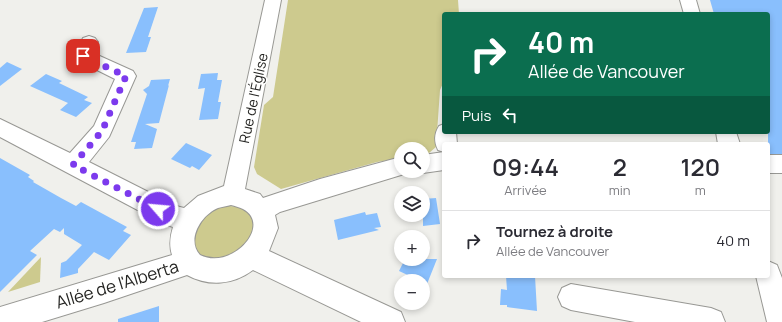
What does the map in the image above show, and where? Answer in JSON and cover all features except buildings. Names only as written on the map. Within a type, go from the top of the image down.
[{"type":"street","name":"Rue de l'Église","points":[[231,195],[235,186],[273,0]]},
{"type":"street","points":[[688,0],[691,12]]},
{"type":"street","points":[[73,165],[102,131],[126,76],[83,56],[89,42]]},
{"type":"street","points":[[0,127],[172,216],[188,220]]},
{"type":"street","points":[[430,163],[442,161]]},
{"type":"street","points":[[770,164],[782,164]]},
{"type":"street","points":[[262,211],[273,204],[394,168]]},
{"type":"street","points":[[231,195],[244,197],[254,202],[262,211],[266,229],[263,239],[252,256],[240,265],[226,270],[212,272],[199,269],[189,262],[182,250],[182,235],[188,220],[202,205],[216,198],[231,195]]},
{"type":"street","points":[[252,256],[391,322]]},
{"type":"street","name":"Allée de l'Alberta","points":[[0,321],[104,290],[189,262]]},
{"type":"street","points":[[769,278],[781,322]]},
{"type":"street","points":[[571,297],[710,322]]},
{"type":"shaded area","points":[[288,0],[458,0],[459,12],[442,12],[442,86],[440,90],[436,147],[430,152],[430,142],[394,142],[394,159],[377,162],[281,189],[257,174],[254,167],[264,105],[273,97]]},
{"type":"shaded area","points":[[224,206],[246,210],[253,218],[255,223],[254,233],[248,246],[219,261],[205,258],[196,252],[194,246],[193,241],[196,229],[207,214]]},
{"type":"shaded area","points":[[41,257],[40,282],[8,292]]},
{"type":"route","points":[[83,56],[126,76],[102,131],[88,150],[73,165],[158,209]]}]
